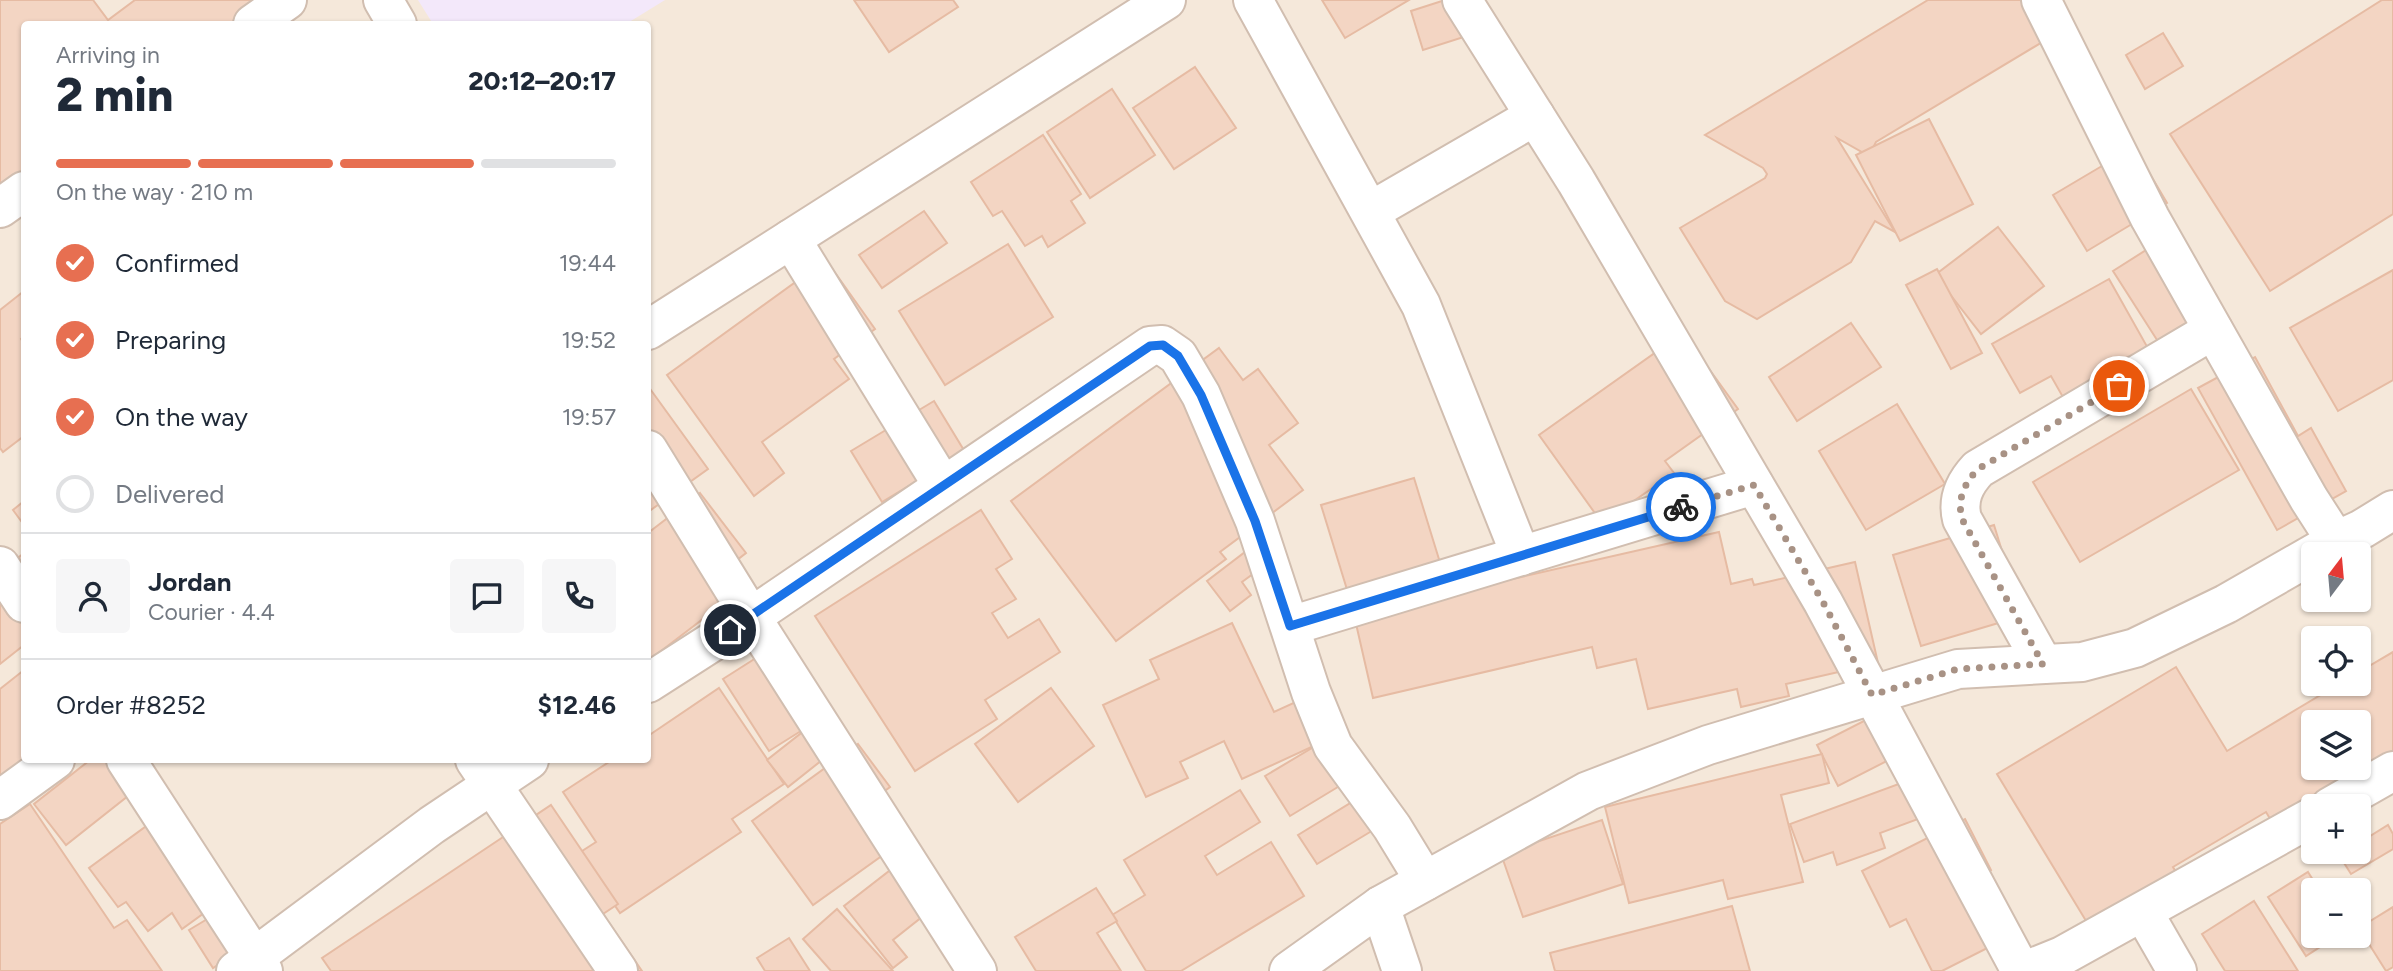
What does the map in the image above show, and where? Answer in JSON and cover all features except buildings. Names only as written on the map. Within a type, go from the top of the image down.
[{"type":"street","points":[[257,21],[287,0]]},
{"type":"street","points":[[383,0],[395,21]]},
{"type":"street","points":[[651,328],[1166,0]]},
{"type":"street","points":[[1253,0],[1421,305],[1521,556]]},
{"type":"street","points":[[1462,0],[1576,181],[1823,602],[2023,971],[2063,956],[2301,823]]},
{"type":"street","points":[[2041,0],[2150,218],[2309,499],[2336,541]]},
{"type":"street","points":[[1371,211],[1535,116]]},
{"type":"street","points":[[0,208],[21,193]]},
{"type":"street","points":[[791,239],[943,486]]},
{"type":"street","points":[[2043,664],[1962,519],[1958,505],[1967,481],[1978,469],[2213,330]]},
{"type":"street","points":[[651,681],[751,617],[1150,346],[1163,345],[1178,356],[1201,395],[1255,521],[1311,692],[1333,746],[1392,827],[1425,881]]},
{"type":"street","points":[[651,455],[977,971]]},
{"type":"street","points":[[1290,626],[1754,485]]},
{"type":"street","points":[[1289,971],[1380,906],[1588,792],[1708,745],[1958,669],[2082,662],[2134,648],[2226,604],[2393,510]]},
{"type":"street","points":[[0,566],[21,598]]},
{"type":"street","points":[[0,800],[51,763]]},
{"type":"street","points":[[128,763],[251,967],[432,825],[483,772],[518,763]]},
{"type":"street","points":[[2353,794],[2393,771]]},
{"type":"street","points":[[483,772],[618,971]]},
{"type":"street","points":[[1380,906],[1402,971]]},
{"type":"street","points":[[2143,912],[2177,971]]},
{"type":"shaded area","points":[[0,0],[2393,0],[2393,971],[0,971]]},
{"type":"shaded area","points":[[418,0],[665,0],[631,21],[431,21]]},
{"type":"way so far","points":[[1681,507],[1754,485],[1823,602],[1872,695],[1958,669],[2043,664],[1962,519],[1958,505],[1967,481],[1978,469],[2119,386]]},
{"type":"route","points":[[730,630],[1150,346],[1163,345],[1178,356],[1201,395],[1255,521],[1290,626],[1681,507]]}]
